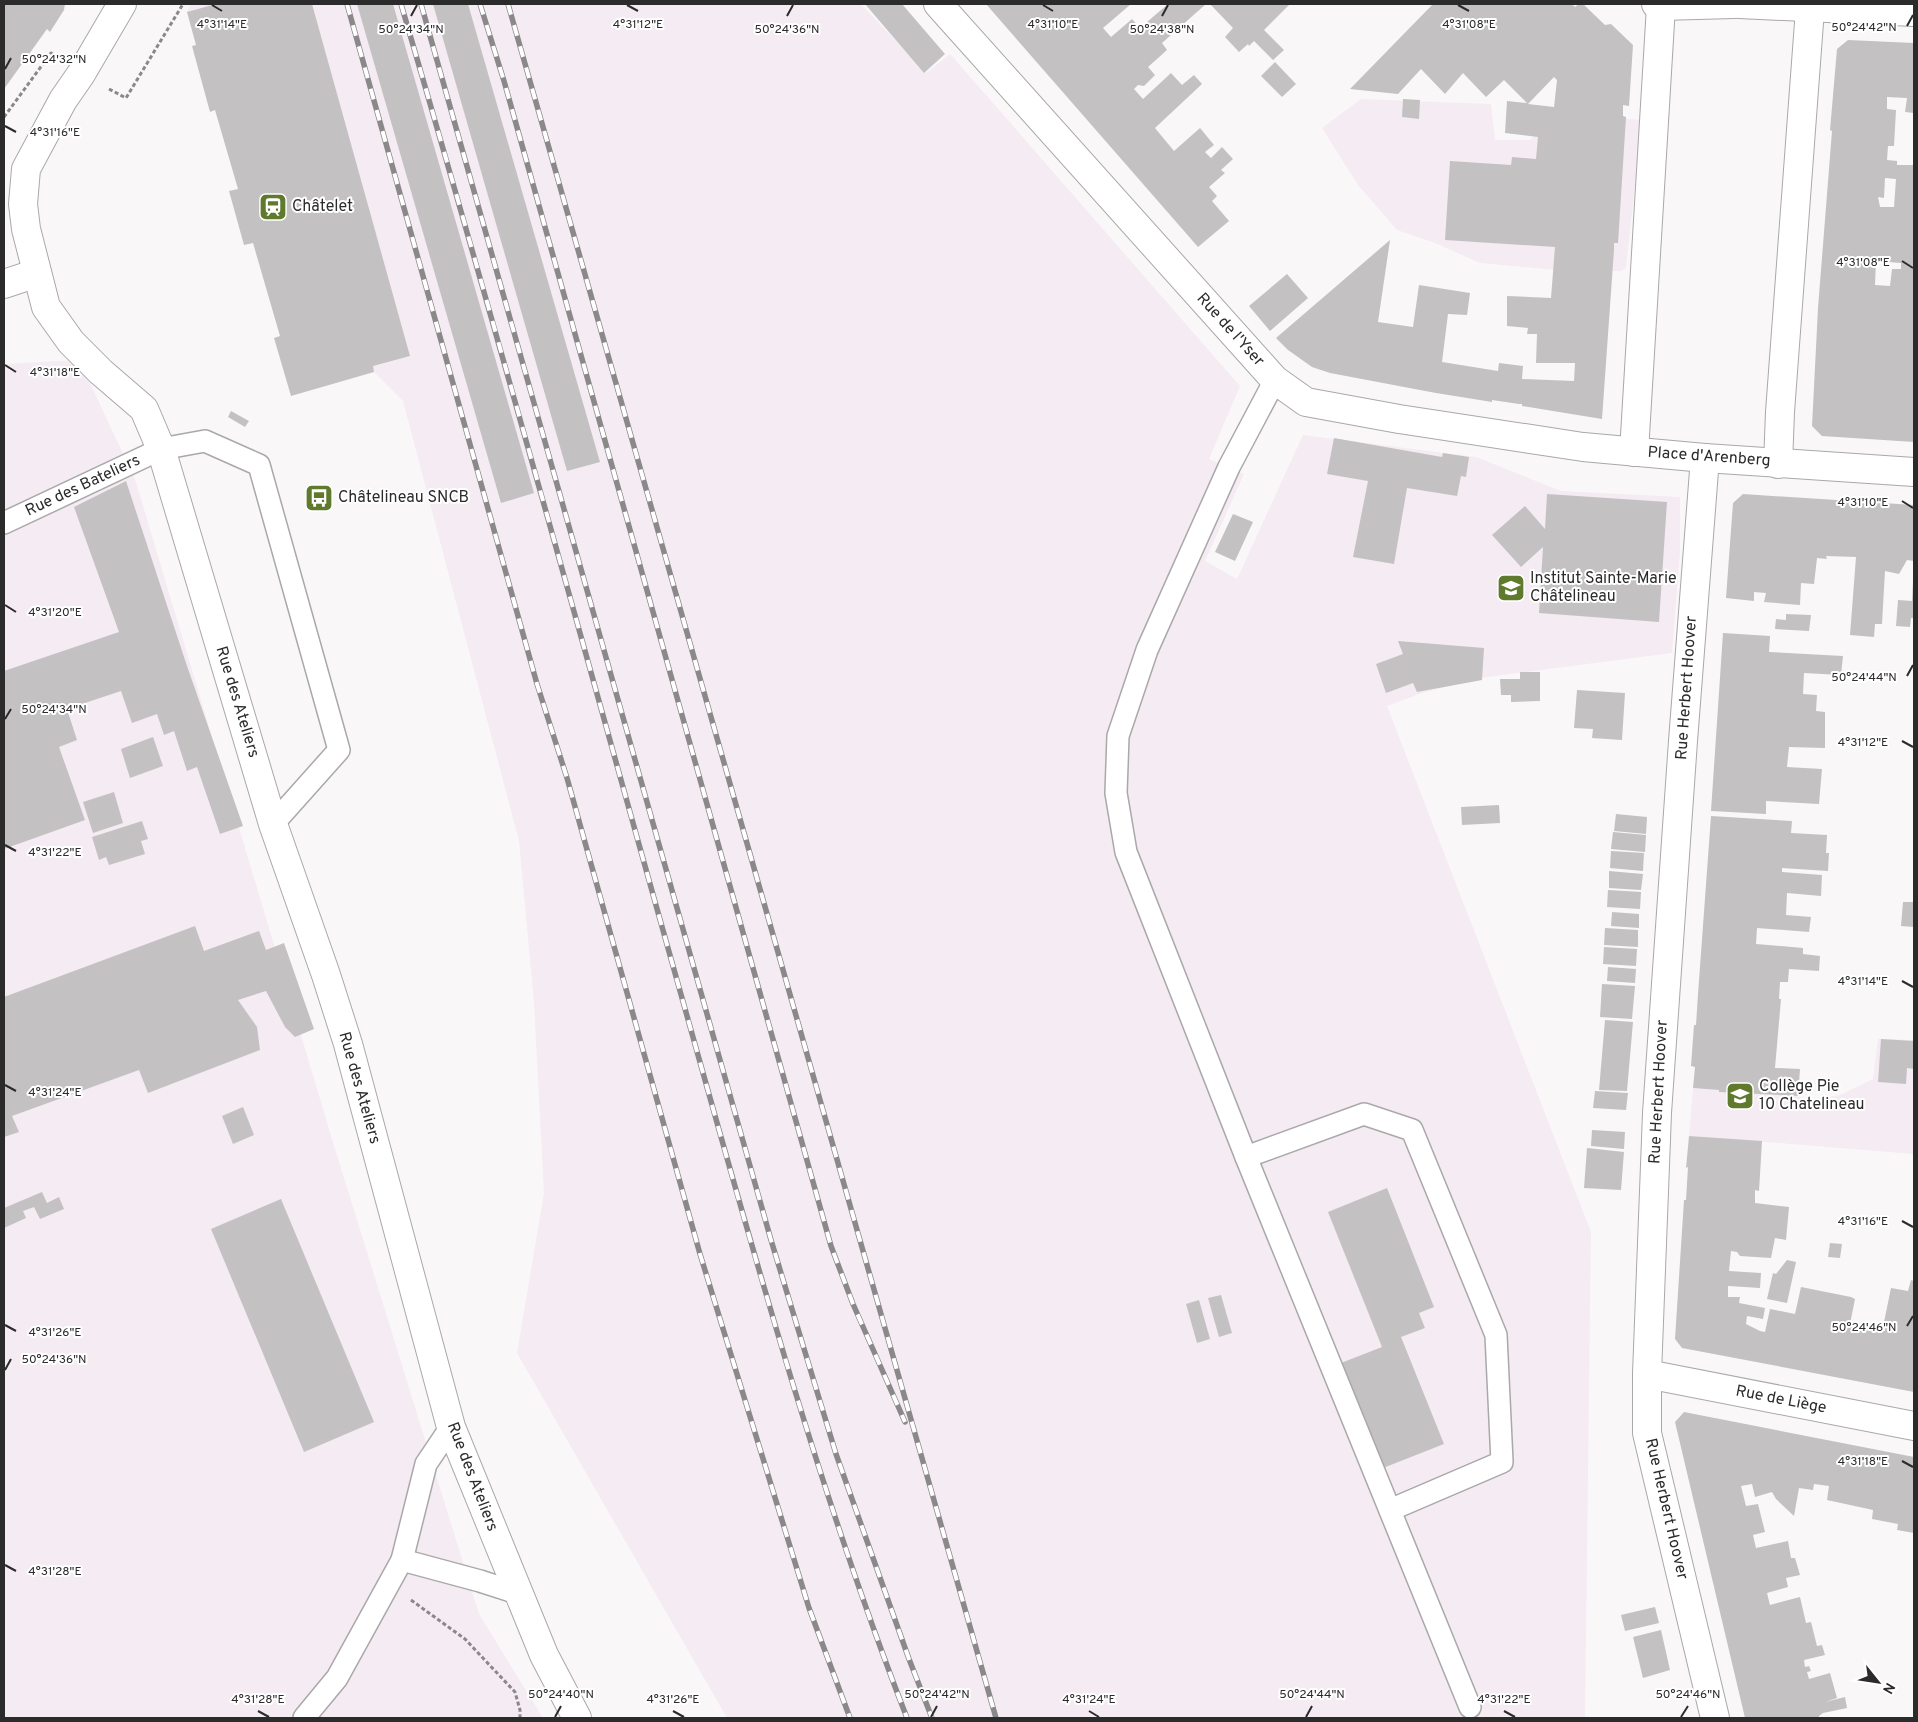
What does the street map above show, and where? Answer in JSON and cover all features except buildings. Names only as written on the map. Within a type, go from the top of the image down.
[{"type":"street","name":"Rue de l'Yser","points":[[938,4],[1275,380],[1306,402],[1399,419],[1583,448],[1634,452]]},
{"type":"street","name":"Place d'Arenberg","points":[[1734,4],[1659,5],[1634,452],[1778,464],[1780,412],[1810,9]]},
{"type":"street","points":[[1739,4],[1810,9],[1914,12]]},
{"type":"street","name":"Rue des Ateliers","points":[[114,8],[81,74],[63,100],[26,169],[23,204],[26,229],[46,307],[71,342],[101,372],[144,409],[162,449],[273,824],[348,1044],[451,1427],[544,1655],[577,1718]]},
{"type":"street","points":[[4,284],[37,273]]},
{"type":"street","name":"Rue Herbert Hoover","points":[[1705,458],[1657,1113],[1647,1433],[1715,1718]]},
{"type":"street","points":[[1778,464],[1914,472]]},
{"type":"street","name":"Rue de Liège","points":[[1648,1374],[1914,1426]]},
{"type":"lane","points":[[1275,380],[1229,468],[1147,650],[1118,736],[1116,793],[1126,852],[1246,1157],[1470,1707]]},
{"type":"lane","name":"Rue des Bateliers","points":[[4,523],[162,449],[205,441],[259,465],[340,750],[273,824]]},
{"type":"lane","points":[[1246,1157],[1364,1114],[1412,1130],[1496,1334],[1502,1462],[1390,1510]]},
{"type":"lane","points":[[304,1718],[337,1678],[402,1560],[426,1464],[451,1427]]},
{"type":"lane","points":[[402,1560],[520,1594]]},
{"type":"path","points":[[81,74],[126,98],[183,4]]},
{"type":"path","points":[[389,1584],[465,1639],[515,1692],[520,1710],[520,1718]]},
{"type":"shaded area","points":[[191,4],[861,4],[926,73],[950,54],[1240,386],[1209,459],[1244,474],[1205,561],[1237,579],[1303,435],[1476,457],[1561,491],[1680,497],[1680,552],[1672,653],[1487,677],[1425,692],[1387,706],[1591,1232],[1585,1718],[727,1718],[517,1353],[544,1193],[534,1003],[519,841],[403,401],[374,372],[373,366],[196,45],[187,12]]},
{"type":"shaded area","points":[[1361,99],[1491,104],[1495,140],[1530,140],[1550,120],[1548,113],[1642,120],[1626,268],[1621,271],[1579,272],[1480,263],[1435,243],[1397,230],[1358,185],[1322,128]]},
{"type":"shaded area","points":[[79,360],[135,479],[332,1139],[479,1614],[543,1718],[4,1718],[4,364]]},
{"type":"shaded area","name":"Collège Pie 10 Chatelineau","points":[[1878,1039],[1914,1040],[1914,1154],[1689,1136],[1693,1088],[1795,1096],[1811,1100],[1840,1095],[1873,1079]]},
{"type":"railway","points":[[347,4],[537,684],[567,778],[700,1254],[809,1608],[850,1718]]},
{"type":"railway","points":[[401,4],[508,376],[759,1270],[843,1541],[907,1718]]},
{"type":"railway","points":[[421,4],[771,1240],[836,1454],[932,1718]]},
{"type":"railway","points":[[480,4],[504,81],[831,1246],[853,1304],[905,1422]]},
{"type":"railway","points":[[508,4],[996,1718]]},
{"type":"place","name":"Châtelet","points":[[273,207]]},
{"type":"place","name":"Châtelineau SNCB","points":[[319,498]]},
{"type":"place","name":"Institut Sainte-Marie Châtelineau","points":[[1511,588]]},
{"type":"place","name":"Collège Pie 10 Chatelineau","points":[[1740,1096]]}]
